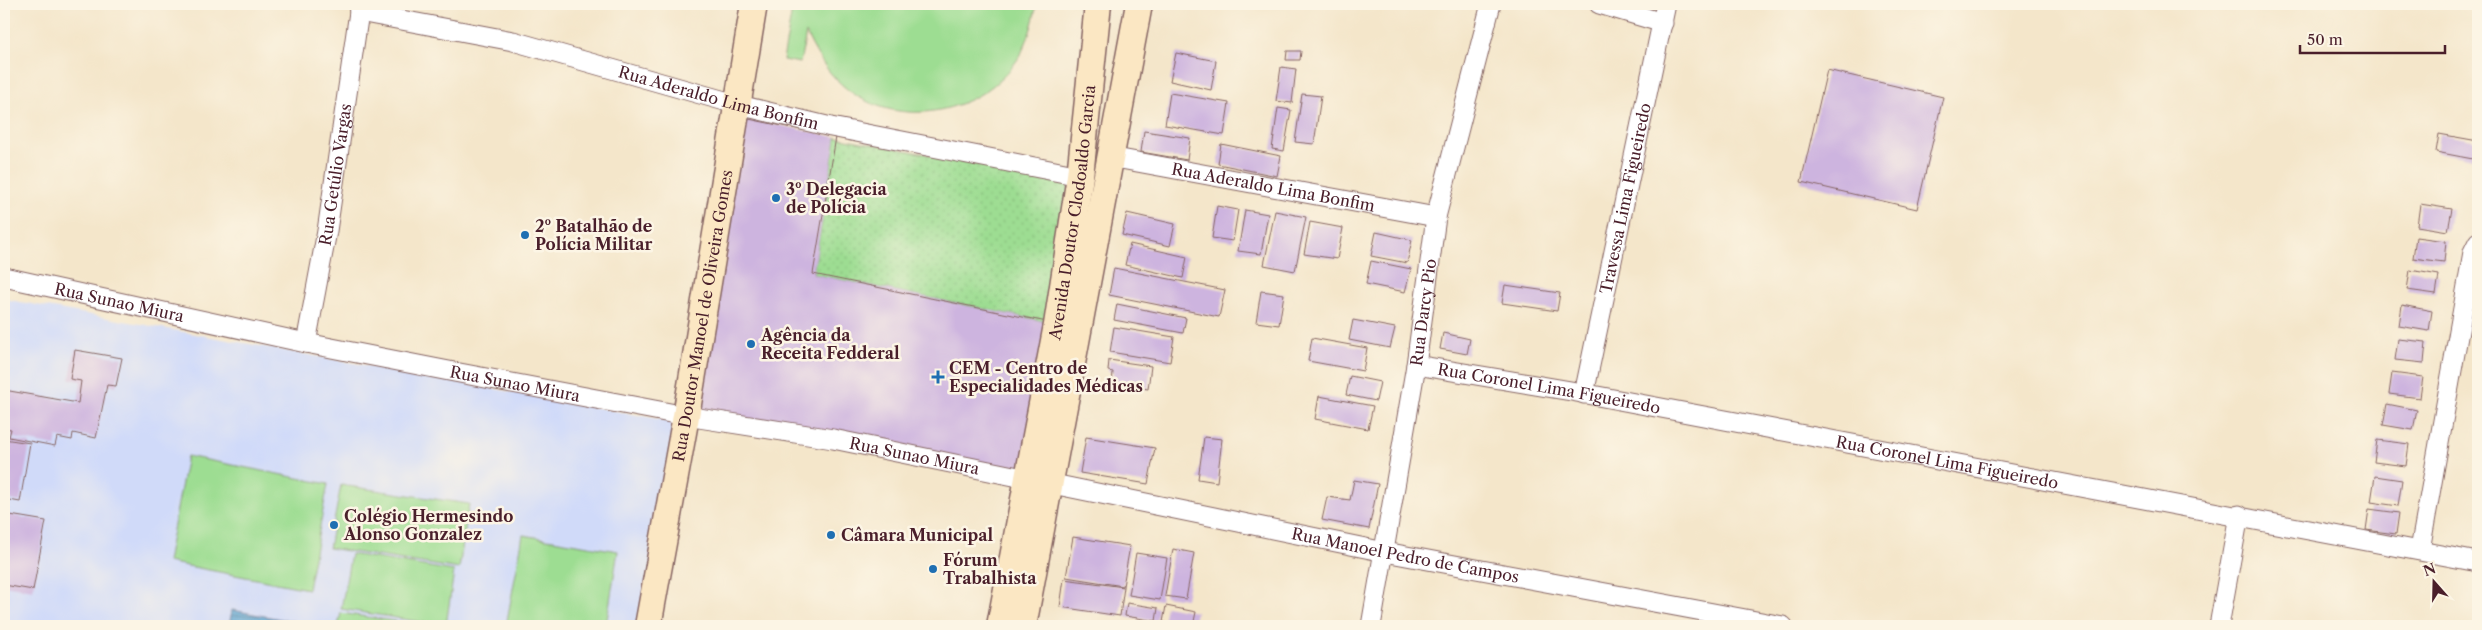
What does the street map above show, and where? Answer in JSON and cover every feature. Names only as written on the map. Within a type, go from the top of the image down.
[{"type":"main road","name":"Rua Doutor Manoel de Oliveira Gomes","points":[[648,626],[686,416],[754,4]]},
{"type":"main road","name":"Avenida Doutor Clodoaldo Garcia","points":[[1023,626],[1057,325],[1080,176],[1098,4]]},
{"type":"main road","name":"Avenida Doutor Clodoaldo Garcia","points":[[1000,626],[1039,480],[1110,157],[1139,4]]},
{"type":"street","name":"Rua Darcy Pio","points":[[1371,626],[1416,365],[1436,217],[1491,4]]},
{"type":"street","points":[[1599,4],[1663,23]]},
{"type":"street","name":"Travessa Lima Figueiredo","points":[[1584,394],[1666,4]]},
{"type":"street","name":"Rua Aderaldo Lima Bonfim","points":[[359,8],[513,42],[738,106],[831,127],[1080,176]]},
{"type":"street","name":"Rua Getúlio Vargas","points":[[306,343],[327,232],[359,8]]},
{"type":"street","name":"Rua Aderaldo Lima Bonfim","points":[[1110,157],[1436,217]]},
{"type":"street","points":[[2420,550],[2473,252],[2478,242]]},
{"type":"street","name":"Rua Sunao Miura","points":[[4,277],[306,343],[686,416],[833,439],[1039,480]]},
{"type":"street","name":"Rua Coronel Lima Figueiredo","points":[[1416,365],[1584,394],[2239,515],[2478,562]]},
{"type":"street","name":"Rua Manoel Pedro de Campos","points":[[1039,480],[1385,552],[1782,626]]},
{"type":"street","points":[[2218,626],[2239,515]]},
{"type":"shaded area","name":"Colégio Hermesindo Alonso Gonzalez","points":[[4,299],[681,423],[646,626],[4,626]]},
{"type":"green space","points":[[793,4],[1037,4],[1031,29],[1022,53],[1012,67],[994,85],[974,98],[951,107],[927,112],[903,112],[879,106],[857,96],[837,80],[827,69],[806,33],[800,63],[783,60]]},
{"type":"green space","points":[[836,137],[1072,182],[1052,323],[813,274]]},
{"type":"green space","points":[[187,456],[328,484],[308,589],[167,562]]},
{"type":"green space","points":[[341,485],[469,504],[459,569],[329,548]]},
{"type":"green space","points":[[523,535],[618,551],[606,626],[506,626]]},
{"type":"green space","points":[[351,554],[454,571],[446,626],[341,609]]},
{"type":"green space","points":[[341,613],[427,626],[338,626]]},
{"type":"water","points":[[232,610],[302,623],[302,626],[229,626]]},
{"type":"building","points":[[1287,51],[1301,51],[1300,60],[1286,60]]},
{"type":"building","points":[[1176,53],[1216,61],[1211,90],[1170,81]]},
{"type":"building","points":[[1281,67],[1296,69],[1292,103],[1276,101]]},
{"type":"building","points":[[1827,70],[1943,97],[1917,209],[1801,182]]},
{"type":"building","points":[[1170,93],[1229,103],[1224,135],[1165,125]]},
{"type":"building","points":[[1302,94],[1321,96],[1314,144],[1295,142]]},
{"type":"building","points":[[1278,108],[1291,110],[1284,151],[1272,149]]},
{"type":"building","points":[[739,117],[836,137],[813,274],[1052,323],[1024,473],[690,413]]},
{"type":"building","points":[[1144,131],[1190,138],[1187,160],[1141,152]]},
{"type":"building","points":[[2439,134],[2478,141],[2478,160],[2436,152]]},
{"type":"building","points":[[1221,144],[1281,156],[1277,176],[1218,164]]},
{"type":"building","points":[[2420,204],[2452,209],[2448,231],[2417,226]]},
{"type":"building","points":[[1217,206],[1238,210],[1233,241],[1212,238]]},
{"type":"building","points":[[1245,210],[1268,214],[1261,254],[1238,251]]},
{"type":"building","points":[[1275,211],[1306,217],[1295,271],[1264,265]]},
{"type":"building","points":[[1127,213],[1175,224],[1170,246],[1122,235]]},
{"type":"building","points":[[1310,222],[1343,228],[1337,259],[1304,254]]},
{"type":"building","points":[[1376,232],[1412,240],[1407,263],[1371,256]]},
{"type":"building","points":[[2416,237],[2446,241],[2444,262],[2413,258]]},
{"type":"building","points":[[1130,244],[1187,257],[1183,278],[1125,265]]},
{"type":"building","points":[[1371,261],[1411,269],[1405,292],[1366,284]]},
{"type":"building","points":[[1114,268],[1225,290],[1219,317],[1109,295]]},
{"type":"building","points":[[2410,270],[2439,275],[2436,294],[2407,290]]},
{"type":"building","points":[[1505,285],[1560,293],[1557,311],[1502,303]]},
{"type":"building","points":[[1261,291],[1284,294],[1279,325],[1256,322]]},
{"type":"building","points":[[1117,304],[1186,318],[1183,333],[1114,320]]},
{"type":"building","points":[[2402,305],[2432,311],[2429,331],[2399,326]]},
{"type":"building","points":[[1353,320],[1395,328],[1390,348],[1349,340]]},
{"type":"building","points":[[1114,327],[1174,337],[1170,362],[1110,352]]},
{"type":"building","points":[[1443,333],[1470,339],[1467,354],[1440,349]]},
{"type":"building","points":[[1312,338],[1367,348],[1363,371],[1308,361]]},
{"type":"building","points":[[2398,339],[2426,342],[2424,363],[2395,360]]},
{"type":"building","points":[[75,350],[122,358],[116,386],[107,385],[96,438],[73,433],[72,440],[57,437],[55,446],[9,437],[11,429],[4,428],[4,390],[78,403],[81,381],[70,379]]},
{"type":"building","points":[[1109,360],[1151,366],[1148,389],[1112,384],[1113,372],[1108,371]]},
{"type":"building","points":[[2392,373],[2423,377],[2420,398],[2389,394]]},
{"type":"building","points":[[1350,376],[1380,382],[1376,401],[1346,395]]},
{"type":"building","points":[[1319,396],[1373,406],[1368,429],[1315,419]]},
{"type":"building","points":[[2387,404],[2417,410],[2413,430],[2383,425]]},
{"type":"building","points":[[1086,437],[1155,448],[1148,484],[1080,473]]},
{"type":"building","points":[[1204,437],[1222,439],[1217,482],[1198,479]]},
{"type":"building","points":[[4,439],[30,443],[20,502],[4,499]]},
{"type":"building","points":[[2377,440],[2409,444],[2406,466],[2374,462]]},
{"type":"building","points":[[2375,476],[2402,480],[2398,506],[2371,502]]},
{"type":"building","points":[[1354,480],[1378,484],[1369,529],[1322,520],[1327,497],[1350,500]]},
{"type":"building","points":[[2369,509],[2399,513],[2396,534],[2366,530]]},
{"type":"building","points":[[4,514],[46,521],[33,590],[4,585]]},
{"type":"building","points":[[1073,537],[1130,546],[1123,586],[1066,577]]},
{"type":"building","points":[[1173,549],[1194,553],[1186,599],[1165,596]]},
{"type":"building","points":[[1136,553],[1167,558],[1160,600],[1129,595]]},
{"type":"building","points":[[1064,579],[1124,587],[1120,616],[1060,607]]},
{"type":"building","points":[[1127,603],[1158,608],[1156,621],[1125,616]]},
{"type":"building","points":[[1166,606],[1196,612],[1193,626],[1163,622]]},
{"type":"place","name":"3º Delegacia de Polícia","points":[[776,198]]},
{"type":"place","name":"2º Batalhão de Polícia Militar","points":[[525,235]]},
{"type":"place","name":"Agência da Receita Fedderal","points":[[751,344]]},
{"type":"place","name":"CEM - Centro de Especialidades Médicas","points":[[938,377]]},
{"type":"place","name":"Colégio Hermesindo Alonso Gonzalez","points":[[334,525]]},
{"type":"place","name":"Câmara Municipal","points":[[831,535]]},
{"type":"place","name":"Fórum Trabalhista","points":[[933,569]]}]
